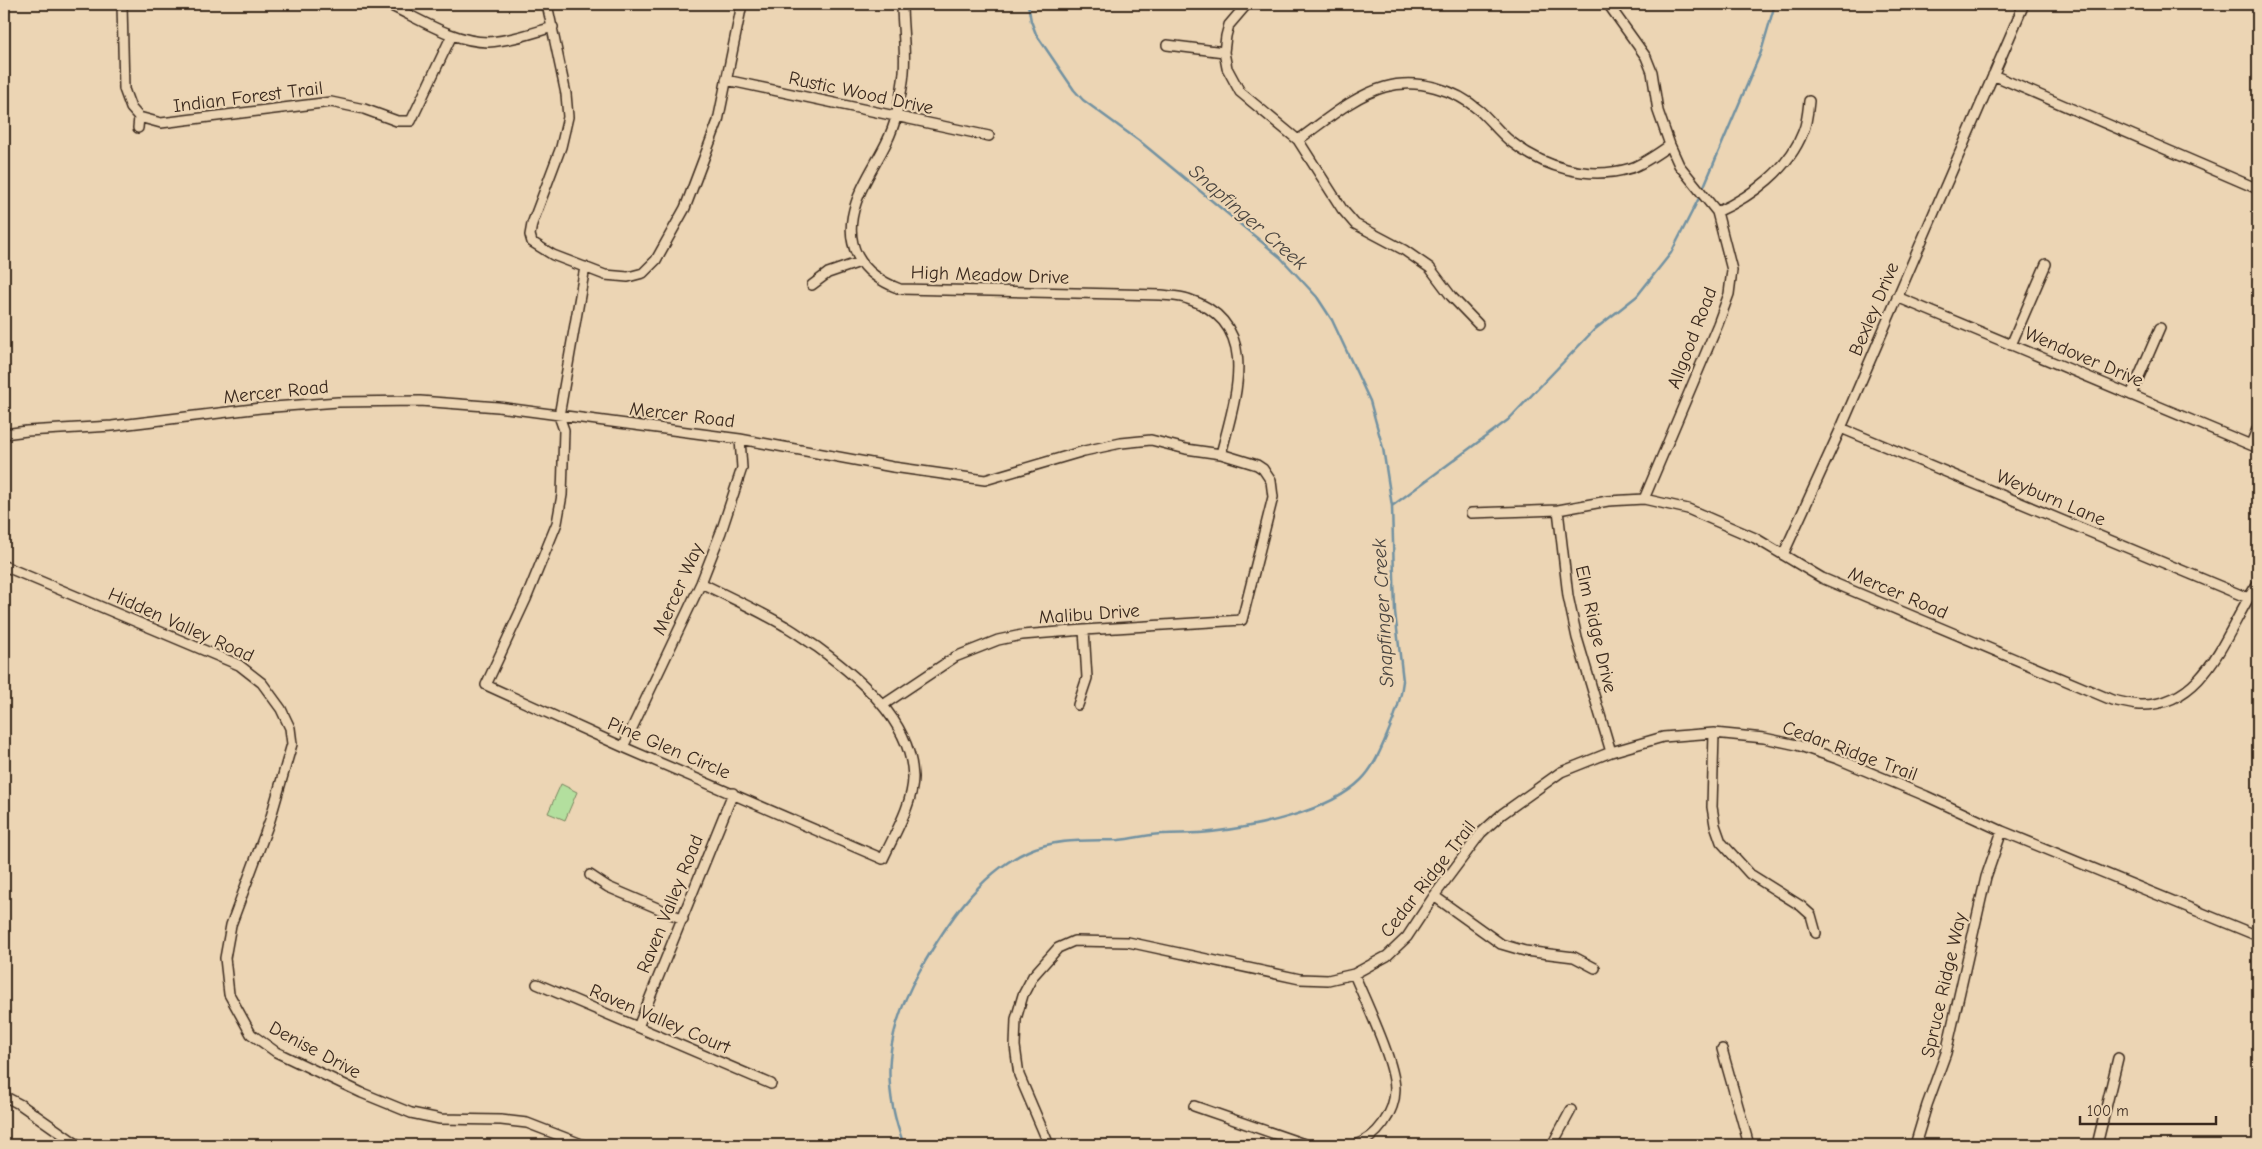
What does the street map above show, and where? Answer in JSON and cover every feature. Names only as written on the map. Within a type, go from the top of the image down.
[{"type":"street","points":[[122,4],[124,89],[126,99],[139,117],[138,128]]},
{"type":"street","points":[[387,4],[452,35],[487,42],[503,40],[553,27]]},
{"type":"street","points":[[548,4],[568,117],[561,146],[530,235],[532,242],[536,246],[604,275],[628,277],[643,273],[656,260],[685,208],[718,121],[742,4]]},
{"type":"street","name":"High Meadow Drive","points":[[902,4],[904,73],[896,117],[888,142],[857,201],[852,220],[852,243],[860,262],[872,275],[900,289],[1161,295],[1187,299],[1205,307],[1220,318],[1231,334],[1238,351],[1238,378],[1221,454]]},
{"type":"street","points":[[1246,4],[1229,25],[1224,52],[1227,68],[1240,92],[1298,140],[1342,209],[1355,224],[1404,250],[1430,268],[1451,296],[1478,324]]},
{"type":"street","name":"Allgood Road","points":[[1608,4],[1646,57],[1652,72],[1658,111],[1670,145],[1679,165],[1717,212],[1732,270],[1729,294],[1718,324],[1644,499]]},
{"type":"street","name":"Bexley Drive","points":[[1783,555],[1841,428],[2024,4]]},
{"type":"street","name":"Indian Forest Trail","points":[[139,117],[161,123],[331,102],[364,109],[397,121],[411,121],[452,35]]},
{"type":"street","points":[[1166,45],[1224,52]]},
{"type":"street","points":[[1993,75],[2258,190]]},
{"type":"street","name":"Rustic Wood Drive","points":[[726,80],[989,136]]},
{"type":"street","points":[[1298,140],[1361,96],[1385,87],[1414,84],[1437,88],[1455,94],[1481,112],[1509,140],[1536,159],[1572,171],[1586,172],[1629,168],[1650,160],[1670,145]]},
{"type":"street","points":[[1717,212],[1738,202],[1779,169],[1795,149],[1804,131],[1809,101]]},
{"type":"street","points":[[812,285],[828,273],[860,262]]},
{"type":"street","points":[[2011,345],[2046,264]]},
{"type":"street","name":"Pine Glen Circle","points":[[585,267],[559,416],[564,430],[562,496],[557,523],[526,599],[486,685],[623,747],[883,859],[908,802],[913,779],[911,762],[902,738],[883,706],[841,665],[787,626],[701,583]]},
{"type":"street","name":"Wendover Drive","points":[[1897,297],[2255,446]]},
{"type":"street","points":[[2131,395],[2160,328]]},
{"type":"street","name":"Mercer Road","points":[[4,434],[112,426],[261,408],[338,402],[420,401],[498,408],[740,439],[893,467],[985,480],[1084,451],[1151,440],[1186,449],[1221,454],[1263,468],[1271,481],[1273,497],[1260,549]]},
{"type":"street","points":[[2255,446],[2258,427]]},
{"type":"street","name":"Weyburn Lane","points":[[1841,428],[2248,598]]},
{"type":"street","name":"Mercer Way","points":[[623,747],[701,583],[724,523],[742,468],[740,439]]},
{"type":"street","name":"Mercer Road","points":[[1471,513],[1558,510],[1608,501],[1644,499],[1688,509],[1722,522],[1822,578],[1892,609],[2112,700],[2138,705],[2161,703],[2194,685],[2215,660],[2258,583]]},
{"type":"street","name":"Elm Ridge Drive","points":[[1558,510],[1568,596],[1577,638],[1611,752]]},
{"type":"street","name":"Malibu Drive","points":[[883,706],[955,657],[978,646],[1022,635],[1242,620],[1260,549]]},
{"type":"street","name":"Hidden Valley Road","points":[[4,566],[239,665],[255,676],[281,710],[290,728],[292,744],[270,820]]},
{"type":"street","points":[[1078,705],[1087,678],[1084,630]]},
{"type":"street","points":[[1714,733],[1712,807],[1715,825],[1721,842],[1750,874],[1801,906],[1811,915],[1816,933]]},
{"type":"street","name":"Cedar Ridge Trail","points":[[1049,1145],[1019,1075],[1015,1046],[1016,1028],[1023,995],[1033,976],[1058,948],[1074,941],[1128,942],[1300,978],[1328,980],[1354,974],[1387,956],[1400,944],[1481,833],[1502,814],[1561,772],[1611,752],[1663,737],[1714,733],[1764,738],[1797,745],[1926,796],[2002,830],[2258,936]]},
{"type":"street","name":"Raven Valley Road","points":[[638,1027],[733,793]]},
{"type":"street","name":"Denise Drive","points":[[270,820],[231,925],[225,958],[229,994],[252,1034],[276,1052],[362,1093],[411,1113],[440,1119],[502,1120],[527,1124],[578,1144]]},
{"type":"street","name":"Spruce Ridge Way","points":[[1915,1145],[1946,1053],[1986,877],[2002,830]]},
{"type":"street","points":[[590,874],[608,887],[683,919]]},
{"type":"street","points":[[1434,896],[1501,944],[1525,951],[1574,956],[1595,968]]},
{"type":"street","points":[[1354,974],[1391,1066],[1395,1089],[1393,1101],[1385,1122],[1368,1139],[1355,1145]]},
{"type":"street","name":"Raven Valley Court","points":[[537,984],[771,1084]]},
{"type":"street","points":[[1722,1050],[1749,1145]]},
{"type":"street","points":[[2097,1145],[2118,1058]]},
{"type":"street","points":[[4,1096],[28,1110],[78,1145]]},
{"type":"street","points":[[1194,1106],[1307,1145]]},
{"type":"street","points":[[1552,1145],[1571,1110]]},
{"type":"green space","points":[[561,784],[577,792],[565,820],[548,813]]},
{"type":"waterway","name":"Snapfinger Creek","points":[[904,1145],[896,1122],[889,1078],[893,1036],[899,1015],[919,972],[940,937],[978,887],[1010,861],[1028,851],[1050,844],[1073,841],[1119,840],[1157,834],[1229,830],[1290,816],[1330,801],[1361,780],[1373,764],[1395,715],[1403,681],[1395,612],[1392,506],[1383,448],[1370,401],[1332,320],[1317,297],[1280,257],[1142,143],[1083,100],[1074,90],[1036,34],[1028,4]]},
{"type":"waterway","points":[[1702,191],[1761,52],[1775,4]]},
{"type":"waterway","points":[[1392,506],[1508,420],[1594,330],[1637,296],[1671,253],[1700,196]]}]
